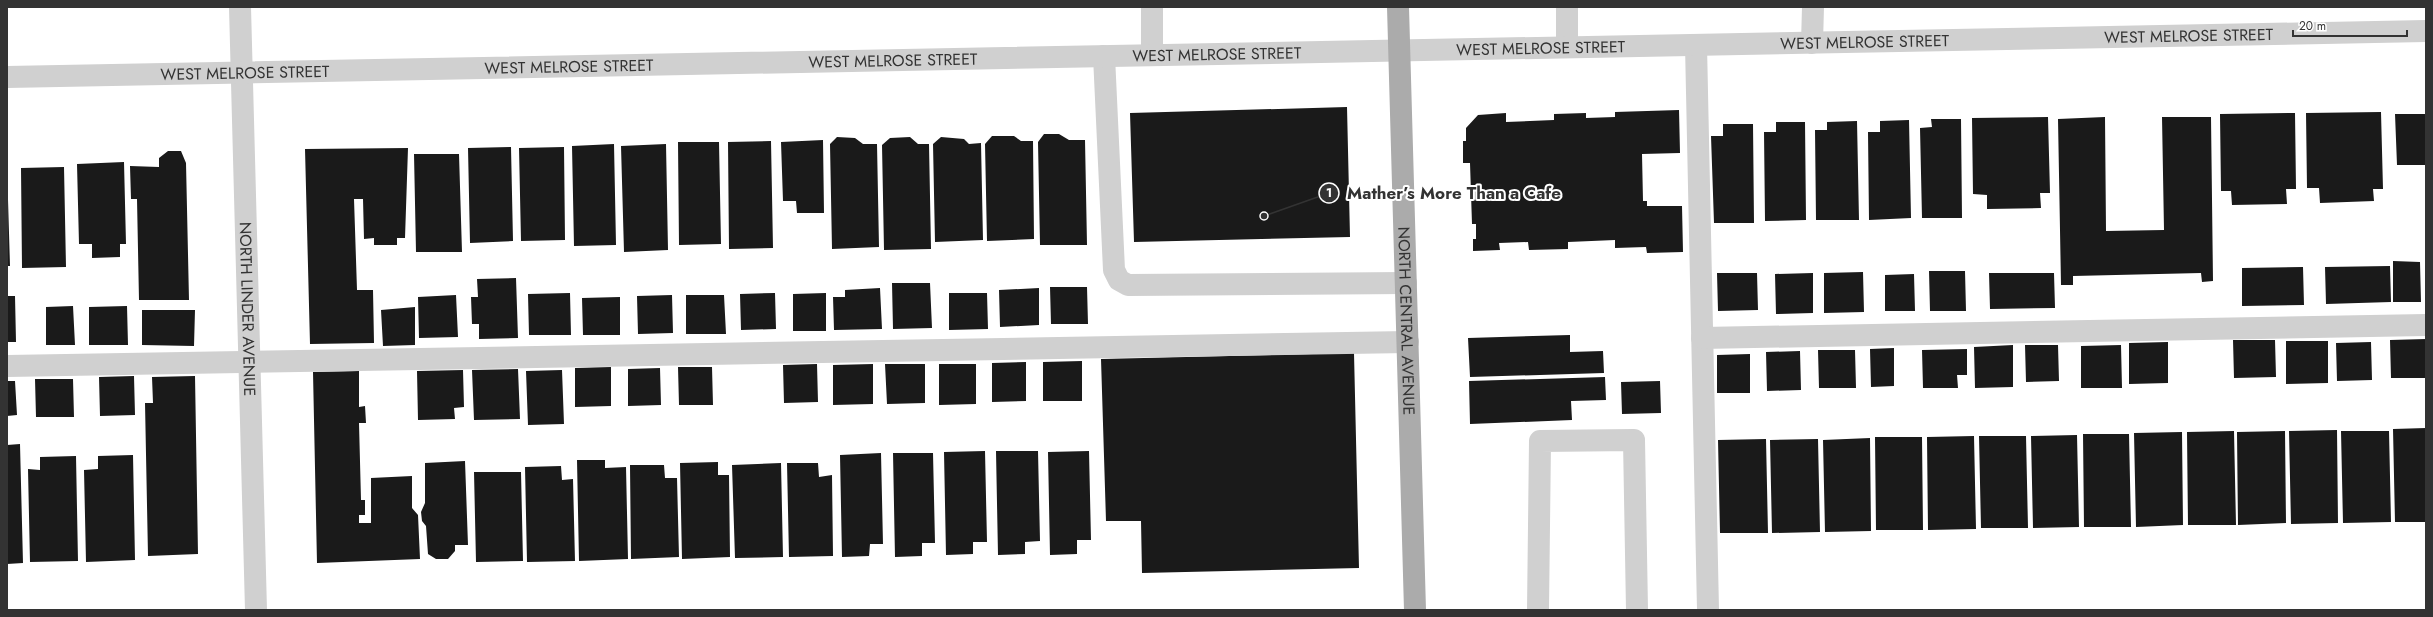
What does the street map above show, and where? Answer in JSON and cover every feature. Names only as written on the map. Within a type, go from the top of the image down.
[{"type":"main road","name":"NORTH CENTRAL AVENUE","points":[[1398,7],[1416,610]]},
{"type":"street","name":"NORTH LINDER AVENUE","points":[[240,7],[256,610]]},
{"type":"street","points":[[1152,7],[1152,55]]},
{"type":"street","points":[[1567,7],[1567,47]]},
{"type":"street","points":[[1812,43],[1813,7]]},
{"type":"street","name":"WEST MELROSE STREET","points":[[7,77],[2426,31]]},
{"type":"street","points":[[1696,45],[1708,610]]},
{"type":"street","points":[[1104,56],[1114,270],[1119,280],[1128,285],[1406,283]]},
{"type":"street","points":[[1702,338],[2426,325]]},
{"type":"street","points":[[7,366],[1408,342]]},
{"type":"street","points":[[1538,610],[1540,441],[1634,440],[1637,610]]},
{"type":"building","points":[[1347,107],[1350,237],[1134,242],[1130,113]]},
{"type":"building","points":[[1679,110],[1680,153],[1642,154],[1643,201],[1647,201],[1647,206],[1682,206],[1683,252],[1647,253],[1646,247],[1615,248],[1615,240],[1568,242],[1568,249],[1529,250],[1528,242],[1499,243],[1500,250],[1473,251],[1473,239],[1476,239],[1476,224],[1472,224],[1470,163],[1463,163],[1463,141],[1466,141],[1466,128],[1478,115],[1506,113],[1506,122],[1554,120],[1554,114],[1586,113],[1586,118],[1615,117],[1615,112]]},
{"type":"building","points":[[2381,112],[2383,189],[2373,189],[2374,201],[2320,203],[2319,188],[2307,188],[2306,113]]},
{"type":"building","points":[[2295,113],[2296,189],[2286,189],[2287,204],[2232,205],[2231,191],[2221,191],[2220,114]]},
{"type":"building","points":[[2395,114],[2426,114],[2426,165],[2397,165]]},
{"type":"building","points":[[2048,117],[2050,193],[2040,193],[2041,208],[1987,209],[1987,195],[1973,194],[1972,118]]},
{"type":"building","points":[[2105,117],[2106,231],[2164,230],[2162,117],[2211,117],[2213,281],[2202,282],[2201,273],[2073,276],[2073,285],[2061,285],[2058,119]]},
{"type":"building","points":[[1931,119],[1961,119],[1962,218],[1922,218],[1920,128],[1932,127]]},
{"type":"building","points":[[1909,120],[1911,218],[1869,220],[1868,132],[1880,132],[1880,121]]},
{"type":"building","points":[[1857,121],[1859,220],[1816,220],[1815,130],[1827,130],[1827,122]]},
{"type":"building","points":[[1776,122],[1805,122],[1806,220],[1765,221],[1764,132],[1776,132]]},
{"type":"building","points":[[1723,124],[1753,124],[1754,223],[1714,223],[1711,136],[1723,136]]},
{"type":"building","points":[[1044,134],[1059,134],[1069,140],[1085,140],[1087,245],[1040,245],[1038,142]]},
{"type":"building","points":[[992,136],[1014,136],[1021,141],[1033,141],[1034,239],[987,241],[985,144]]},
{"type":"building","points":[[837,137],[855,138],[863,144],[877,144],[879,247],[832,249],[830,144]]},
{"type":"building","points":[[910,137],[918,144],[929,144],[931,249],[884,250],[882,145],[890,138]]},
{"type":"building","points":[[941,137],[964,139],[969,144],[981,143],[983,240],[935,242],[933,144]]},
{"type":"building","points":[[823,140],[824,213],[797,213],[796,201],[783,201],[781,142]]},
{"type":"building","points":[[771,141],[773,248],[729,249],[728,142]]},
{"type":"building","points":[[678,142],[719,142],[721,244],[679,245]]},
{"type":"building","points":[[614,144],[616,245],[574,246],[572,146]]},
{"type":"building","points":[[666,144],[668,250],[624,252],[621,146]]},
{"type":"building","points":[[511,147],[513,241],[470,243],[468,148]]},
{"type":"building","points":[[564,147],[565,240],[521,241],[519,148]]},
{"type":"building","points":[[408,148],[405,238],[397,238],[397,245],[374,245],[374,238],[364,239],[363,199],[354,199],[357,290],[373,290],[374,343],[310,344],[305,149]]},
{"type":"building","points":[[168,151],[181,151],[186,163],[189,300],[139,300],[137,199],[131,199],[130,166],[159,167],[159,158]]},
{"type":"building","points":[[414,154],[459,154],[462,252],[416,252]]},
{"type":"building","points":[[124,162],[126,244],[120,244],[120,257],[92,258],[92,244],[79,244],[77,164]]},
{"type":"building","points":[[7,166],[10,266],[7,266]]},
{"type":"building","points":[[64,167],[66,267],[22,268],[21,168]]},
{"type":"building","points":[[2393,261],[2420,262],[2421,302],[2393,302]]},
{"type":"building","points":[[2390,266],[2391,302],[2326,304],[2325,267]]},
{"type":"building","points":[[2303,267],[2304,305],[2242,306],[2242,268]]},
{"type":"building","points":[[1929,271],[1965,271],[1966,311],[1930,311]]},
{"type":"building","points":[[1863,272],[1864,312],[1824,313],[1824,273]]},
{"type":"building","points":[[1717,273],[1757,273],[1758,310],[1718,311]]},
{"type":"building","points":[[1813,273],[1813,313],[1776,314],[1775,274]]},
{"type":"building","points":[[1989,273],[2054,273],[2055,308],[1990,309]]},
{"type":"building","points":[[1914,274],[1915,311],[1885,311],[1885,275]]},
{"type":"building","points":[[516,278],[518,338],[479,339],[479,324],[472,324],[471,297],[478,297],[477,279]]},
{"type":"building","points":[[892,283],[930,283],[932,328],[893,329]]},
{"type":"building","points":[[1050,287],[1087,287],[1088,324],[1051,324]]},
{"type":"building","points":[[880,288],[882,329],[834,330],[833,297],[845,297],[845,290]]},
{"type":"building","points":[[1039,288],[1039,325],[1000,327],[999,290]]},
{"type":"building","points":[[570,293],[571,335],[529,335],[528,294]]},
{"type":"building","points":[[775,293],[776,329],[741,330],[740,294]]},
{"type":"building","points":[[826,293],[826,331],[793,331],[793,294]]},
{"type":"building","points":[[949,293],[987,293],[988,329],[949,330]]},
{"type":"building","points":[[456,295],[458,337],[419,338],[418,297]]},
{"type":"building","points":[[672,295],[673,333],[638,334],[637,296]]},
{"type":"building","points":[[686,295],[724,295],[726,334],[686,334]]},
{"type":"building","points":[[7,296],[15,296],[16,342],[7,342]]},
{"type":"building","points":[[620,297],[620,335],[583,335],[582,298]]},
{"type":"building","points":[[73,306],[75,345],[46,345],[46,307]]},
{"type":"building","points":[[127,306],[128,345],[89,345],[89,307]]},
{"type":"building","points":[[415,307],[415,345],[383,346],[381,310]]},
{"type":"building","points":[[142,310],[195,310],[194,346],[142,345]]},
{"type":"building","points":[[1570,335],[1570,352],[1603,351],[1604,373],[1470,377],[1468,338]]},
{"type":"building","points":[[2426,339],[2426,378],[2391,378],[2390,340]]},
{"type":"building","points":[[2233,340],[2275,340],[2276,377],[2234,378]]},
{"type":"building","points":[[2286,341],[2328,341],[2328,383],[2286,384]]},
{"type":"building","points":[[2168,342],[2168,383],[2129,384],[2129,343]]},
{"type":"building","points":[[2371,342],[2372,380],[2337,381],[2336,343]]},
{"type":"building","points":[[2013,345],[2013,387],[1975,388],[1974,347]]},
{"type":"building","points":[[2025,345],[2058,345],[2059,381],[2026,382]]},
{"type":"building","points":[[2121,345],[2122,388],[2081,388],[2081,346]]},
{"type":"building","points":[[1894,348],[1894,386],[1871,387],[1870,349]]},
{"type":"building","points":[[1967,349],[1967,375],[1957,375],[1958,388],[1923,388],[1922,350]]},
{"type":"building","points":[[1818,350],[1855,350],[1856,388],[1819,388]]},
{"type":"building","points":[[1800,351],[1801,390],[1767,391],[1766,352]]},
{"type":"building","points":[[1354,353],[1359,568],[1142,573],[1141,521],[1106,521],[1101,359]]},
{"type":"building","points":[[1750,354],[1750,393],[1717,393],[1717,355]]},
{"type":"building","points":[[1082,361],[1082,401],[1043,401],[1043,362]]},
{"type":"building","points":[[1026,362],[1026,401],[992,402],[992,363]]},
{"type":"building","points":[[817,364],[818,402],[784,403],[783,365]]},
{"type":"building","points":[[873,364],[873,404],[833,405],[833,365]]},
{"type":"building","points":[[885,364],[925,364],[925,403],[887,404]]},
{"type":"building","points":[[939,364],[976,364],[976,404],[939,405]]},
{"type":"building","points":[[611,367],[611,406],[575,407],[575,368]]},
{"type":"building","points":[[678,367],[712,367],[713,405],[679,405]]},
{"type":"building","points":[[660,368],[661,405],[628,406],[628,369]]},
{"type":"building","points":[[518,369],[520,419],[474,420],[472,370]]},
{"type":"building","points":[[463,370],[464,407],[454,408],[455,419],[418,420],[417,371]]},
{"type":"building","points":[[562,370],[564,424],[528,425],[526,371]]},
{"type":"building","points":[[359,371],[359,407],[365,406],[366,423],[359,423],[361,500],[365,500],[365,515],[359,515],[359,523],[371,523],[371,478],[412,476],[412,508],[418,515],[420,559],[317,563],[313,372]]},
{"type":"building","points":[[134,376],[135,415],[100,416],[99,377]]},
{"type":"building","points":[[195,376],[198,554],[148,556],[145,403],[153,403],[152,377]]},
{"type":"building","points":[[1605,377],[1606,400],[1571,401],[1572,420],[1470,424],[1469,381]]},
{"type":"building","points":[[35,379],[73,379],[74,417],[36,417]]},
{"type":"building","points":[[7,381],[15,381],[17,415],[7,416]]},
{"type":"building","points":[[1660,381],[1661,413],[1622,414],[1621,382]]},
{"type":"building","points":[[2426,428],[2426,522],[2395,522],[2393,429]]},
{"type":"building","points":[[2337,430],[2338,523],[2291,524],[2289,431]]},
{"type":"building","points":[[2234,431],[2236,525],[2188,525],[2187,432]]},
{"type":"building","points":[[2285,431],[2286,523],[2238,525],[2237,432]]},
{"type":"building","points":[[2341,431],[2389,431],[2391,522],[2343,523]]},
{"type":"building","points":[[2182,432],[2183,525],[2136,527],[2134,433]]},
{"type":"building","points":[[2083,434],[2129,434],[2131,527],[2084,527]]},
{"type":"building","points":[[2077,435],[2079,527],[2033,528],[2031,436]]},
{"type":"building","points":[[1974,436],[1976,529],[1928,530],[1927,437]]},
{"type":"building","points":[[1979,436],[2026,436],[2028,528],[1981,528]]},
{"type":"building","points":[[1875,437],[1922,437],[1923,530],[1876,530]]},
{"type":"building","points":[[1870,438],[1871,531],[1825,532],[1823,440]]},
{"type":"building","points":[[1766,439],[1768,533],[1720,533],[1718,440]]},
{"type":"building","points":[[1818,439],[1820,532],[1772,533],[1770,440]]},
{"type":"building","points":[[20,444],[23,563],[7,564],[7,445]]},
{"type":"building","points":[[985,451],[987,542],[973,542],[973,554],[946,555],[944,452]]},
{"type":"building","points":[[996,451],[1038,451],[1040,541],[1025,542],[1025,554],[998,555]]},
{"type":"building","points":[[1089,451],[1091,540],[1077,540],[1077,554],[1050,555],[1048,452]]},
{"type":"building","points":[[881,453],[883,544],[870,544],[869,556],[842,557],[840,455]]},
{"type":"building","points":[[893,453],[933,453],[935,543],[922,543],[922,556],[895,557]]},
{"type":"building","points":[[133,455],[135,560],[86,562],[84,470],[98,469],[98,456]]},
{"type":"building","points":[[76,456],[78,561],[30,562],[28,469],[40,470],[40,457]]},
{"type":"building","points":[[577,460],[605,460],[605,468],[626,467],[628,559],[579,561]]},
{"type":"building","points":[[465,461],[468,545],[455,545],[455,551],[448,559],[436,559],[428,554],[426,526],[422,521],[421,512],[425,503],[425,463]]},
{"type":"building","points":[[718,462],[718,475],[729,475],[730,557],[682,559],[680,463]]},
{"type":"building","points":[[781,463],[783,557],[735,558],[732,465]]},
{"type":"building","points":[[787,463],[818,463],[819,477],[832,475],[833,556],[789,557]]},
{"type":"building","points":[[630,465],[664,465],[665,478],[677,478],[679,557],[631,559]]},
{"type":"building","points":[[561,466],[562,480],[573,479],[575,561],[527,562],[525,467]]},
{"type":"building","points":[[474,472],[521,472],[523,561],[476,562]]},
{"type":"place","name":"Mather’s More Than a Cafe","points":[[1264,216]]}]
